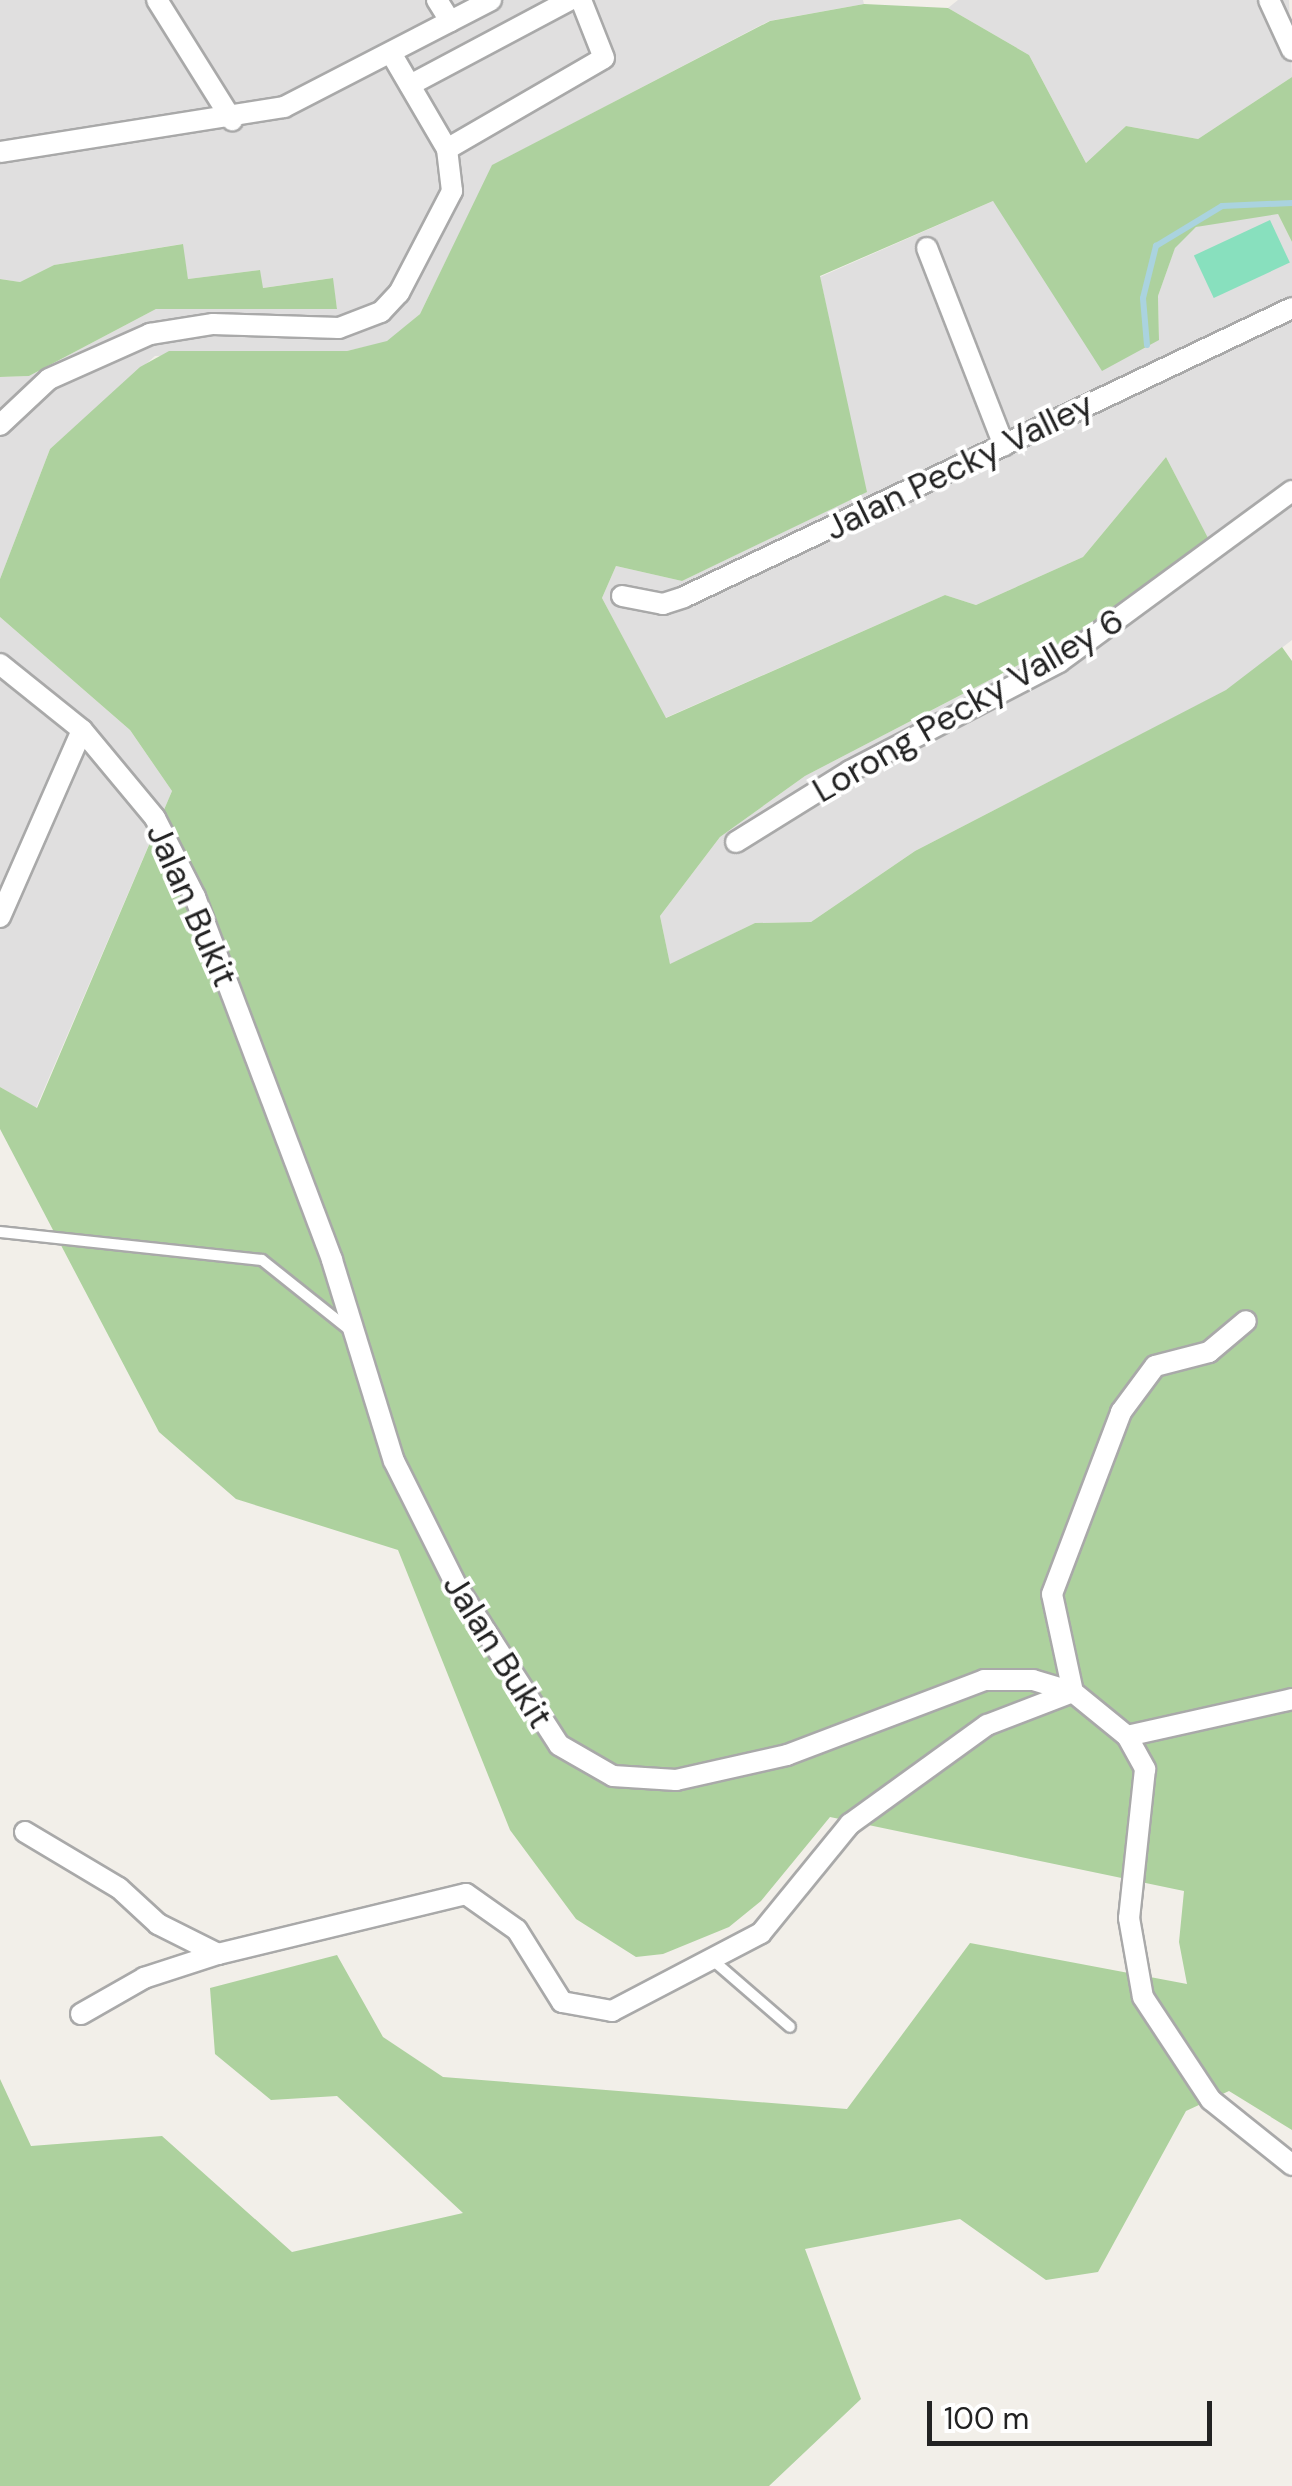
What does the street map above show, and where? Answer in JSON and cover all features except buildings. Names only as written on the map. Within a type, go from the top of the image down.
[{"type":"street","points":[[158,0],[232,120]]},
{"type":"street","points":[[436,0],[450,22]]},
{"type":"street","points":[[0,152],[232,120],[284,106],[491,0]]},
{"type":"street","points":[[410,86],[570,0]]},
{"type":"street","points":[[448,149],[604,58],[581,0]]},
{"type":"street","points":[[1269,0],[1292,50]]},
{"type":"street","points":[[0,425],[10,400],[92,358],[184,325],[339,328],[381,312],[446,214],[448,149],[390,53]]},
{"type":"street","points":[[927,248],[1004,446]]},
{"type":"street","name":"Jalan Pecky Valley","points":[[622,596],[663,604],[684,598],[1292,308]]},
{"type":"street","name":"Lorong Pecky Valley 6","points":[[736,842],[850,771],[1059,662],[1292,491]]},
{"type":"street","name":"Jalan Bukit","points":[[0,664],[82,730],[146,802],[195,897],[352,1332],[394,1462],[443,1563],[542,1723],[587,1766],[641,1779],[728,1772],[970,1684],[1019,1678],[1073,1692],[1128,1736]]},
{"type":"street","points":[[0,917],[82,730]]},
{"type":"street","points":[[81,2014],[144,1978],[218,1954],[458,1894],[506,1918],[562,2002],[581,2012],[612,2011],[715,1962],[780,1915],[850,1824],[988,1725],[1073,1692],[1052,1594],[1121,1412],[1154,1366],[1209,1352],[1246,1321]]},
{"type":"street","points":[[1292,1699],[1128,1736],[1146,1789],[1128,1918],[1143,1997],[1211,2100],[1292,2165]]},
{"type":"street","points":[[25,1832],[119,1888],[158,1924],[218,1954]]},
{"type":"lane","points":[[0,1232],[262,1260],[352,1332]]},
{"type":"lane","points":[[715,1962],[790,2026]]},
{"type":"shaded area","points":[[0,0],[863,0],[864,4],[769,21],[493,165],[420,314],[387,342],[347,351],[155,356],[50,449],[0,579],[0,377],[29,376],[156,309],[337,308],[332,278],[262,288],[259,270],[188,279],[182,244],[54,265],[20,282],[0,279]]},
{"type":"shaded area","points":[[958,0],[1289,0],[1292,77],[1198,139],[1126,126],[1086,163],[1029,55],[948,8]]},
{"type":"shaded area","points":[[993,201],[1159,340],[1158,296],[1175,247],[1196,227],[1224,218],[1278,214],[1292,242],[1292,640],[1227,690],[915,851],[811,922],[755,923],[670,965],[660,916],[720,837],[805,776],[1076,635],[1207,537],[1166,457],[1083,557],[976,605],[945,595],[665,718],[602,598],[616,566],[682,581],[866,492],[820,277]]},
{"type":"shaded area","points":[[0,617],[130,730],[172,791],[36,1108],[0,1087]]},
{"type":"green space","points":[[864,4],[948,8],[1029,55],[1086,163],[1126,126],[1198,139],[1292,77],[1292,242],[1278,214],[1196,227],[1175,248],[1158,296],[1159,340],[1102,371],[993,201],[820,276],[867,492],[682,581],[616,566],[602,598],[666,718],[945,595],[976,605],[1083,557],[1166,457],[1208,538],[1076,635],[805,776],[720,837],[660,916],[670,964],[755,923],[811,922],[915,851],[1226,690],[1282,647],[1292,661],[1292,2130],[1229,2091],[1186,2111],[1098,2272],[1046,2280],[960,2219],[805,2249],[861,2399],[769,2486],[0,2486],[0,2079],[31,2146],[162,2136],[292,2252],[463,2213],[337,2096],[271,2100],[215,2054],[210,1988],[337,1955],[383,2037],[443,2077],[847,2109],[970,1943],[1187,1984],[1179,1942],[1184,1891],[830,1817],[761,1901],[729,1927],[663,1954],[636,1957],[576,1919],[510,1830],[398,1550],[236,1499],[159,1432],[0,1129],[0,1087],[37,1108],[172,791],[130,730],[0,617],[0,579],[50,449],[140,367],[169,351],[347,351],[387,341],[420,314],[492,165],[770,21]]},
{"type":"green space","points":[[1270,220],[1290,263],[1214,298],[1194,255]]},
{"type":"green space","points":[[183,244],[188,279],[260,270],[263,288],[333,278],[337,309],[156,309],[29,376],[0,377],[0,279],[20,282],[54,265]]},
{"type":"waterway","points":[[1147,345],[1143,298],[1156,246],[1222,206],[1292,203]]}]
